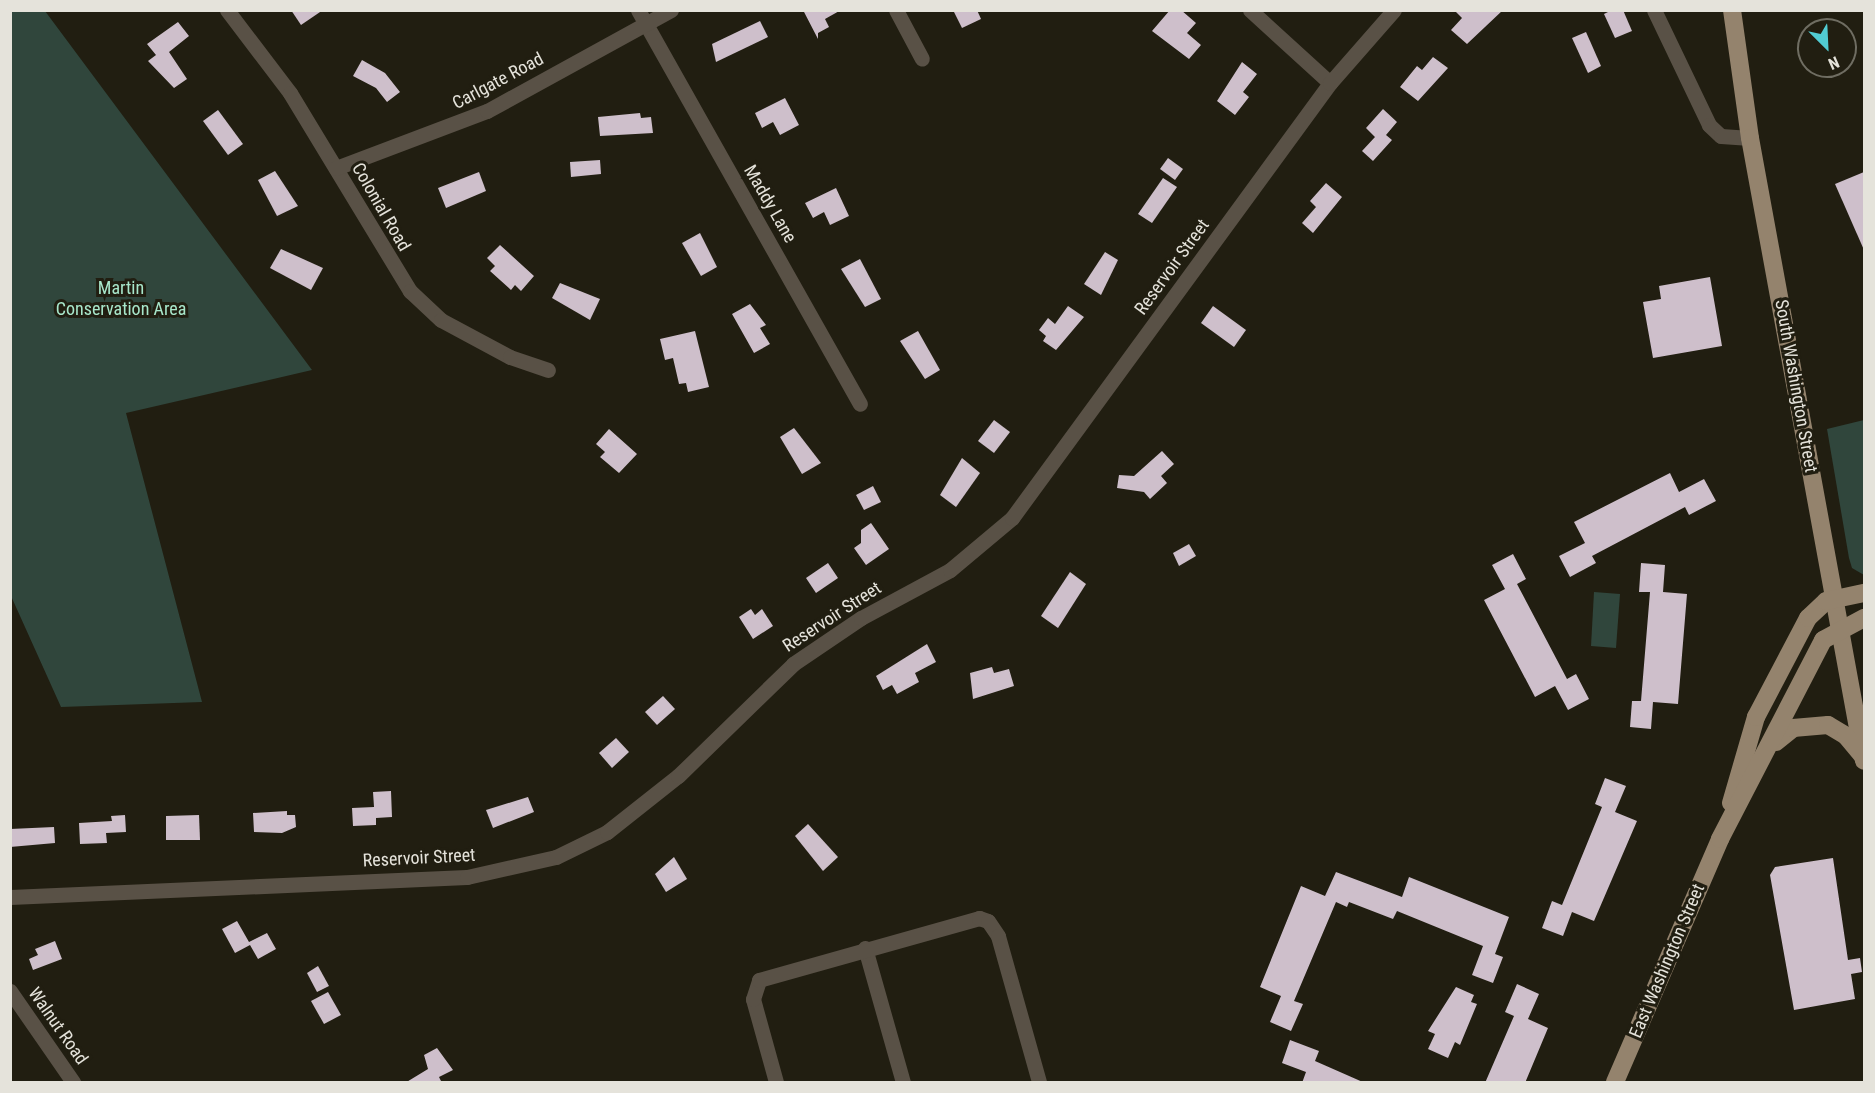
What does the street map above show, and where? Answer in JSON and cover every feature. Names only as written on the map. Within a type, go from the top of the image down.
[{"type":"main road","name":"South Washington Street","points":[[1732,10],[1750,138],[1864,760]]},
{"type":"main road","points":[[1835,597],[1864,593]]},
{"type":"main road","name":"East Washington Street","points":[[1720,839],[1756,717],[1782,661],[1808,618],[1835,597]]},
{"type":"main road","points":[[1840,628],[1864,618]]},
{"type":"main road","name":"East Washington Street","points":[[1615,1083],[1720,839],[1770,748],[1823,640],[1840,628]]},
{"type":"main road","points":[[1770,748],[1793,728],[1828,725],[1846,736],[1864,760]]},
{"type":"street","name":"Colonial Road","points":[[227,10],[290,93],[410,291],[441,320],[510,357],[548,370]]},
{"type":"street","name":"Carlgate Road","points":[[336,168],[487,111],[642,17],[670,10]]},
{"type":"street","points":[[896,10],[921,59]]},
{"type":"street","points":[[1250,10],[1330,83]]},
{"type":"street","name":"Reservoir Street","points":[[10,897],[467,877],[556,857],[607,832],[678,776],[793,664],[861,618],[951,570],[1012,518],[1330,83],[1394,10]]},
{"type":"street","points":[[1654,10],[1709,125],[1720,136],[1750,138]]},
{"type":"street","name":"Maddy Lane","points":[[642,17],[860,404]]},
{"type":"street","points":[[776,1083],[753,999],[756,983],[769,974],[968,918],[988,921],[998,936],[1039,1083]]},
{"type":"street","points":[[865,948],[903,1083]]},
{"type":"street","name":"Walnut Road","points":[[10,991],[73,1083]]},
{"type":"green space","name":"Martin Conservation Area","points":[[11,10],[45,11],[312,370],[126,413],[202,702],[61,707],[11,596]]},
{"type":"green space","points":[[1864,420],[1864,575],[1852,568],[1849,558],[1827,429]]},
{"type":"green space","points":[[1594,592],[1620,594],[1616,648],[1591,646]]},
{"type":"building","points":[[291,10],[323,10],[301,25]]},
{"type":"building","points":[[803,10],[841,10],[825,19],[829,27],[818,33],[818,39]]},
{"type":"building","points":[[953,10],[977,10],[981,19],[962,28]]},
{"type":"building","points":[[1170,10],[1181,10],[1196,23],[1187,33],[1201,45],[1189,59],[1152,31]]},
{"type":"building","points":[[1454,10],[1503,10],[1467,44],[1451,30],[1462,18]]},
{"type":"building","points":[[1612,10],[1623,10],[1632,31],[1615,38],[1604,14]]},
{"type":"building","points":[[760,21],[768,37],[716,62],[712,44]]},
{"type":"building","points":[[178,22],[189,36],[169,52],[187,79],[174,88],[148,61],[156,55],[147,44]]},
{"type":"building","points":[[1586,32],[1601,66],[1588,73],[1572,38]]},
{"type":"building","points":[[1433,57],[1448,68],[1418,101],[1400,87],[1417,66],[1422,70]]},
{"type":"building","points":[[362,60],[385,73],[400,92],[387,102],[376,88],[353,76]]},
{"type":"building","points":[[1242,62],[1257,74],[1243,92],[1249,97],[1235,115],[1217,101]]},
{"type":"building","points":[[785,98],[799,125],[780,135],[773,122],[762,128],[755,113]]},
{"type":"building","points":[[1383,109],[1397,122],[1386,135],[1392,140],[1373,161],[1362,151],[1375,137],[1366,128]]},
{"type":"building","points":[[218,110],[243,144],[228,155],[203,121]]},
{"type":"building","points":[[640,113],[641,118],[651,117],[653,133],[600,136],[598,117]]},
{"type":"building","points":[[1168,158],[1183,169],[1175,180],[1160,169]]},
{"type":"building","points":[[600,160],[601,174],[571,177],[570,162]]},
{"type":"building","points":[[275,171],[298,206],[277,216],[258,180]]},
{"type":"building","points":[[479,172],[486,191],[446,208],[438,188]]},
{"type":"building","points":[[1864,172],[1864,250],[1835,184]]},
{"type":"building","points":[[1163,178],[1177,187],[1152,223],[1138,214]]},
{"type":"building","points":[[1326,183],[1342,197],[1313,233],[1302,223],[1316,207],[1310,201]]},
{"type":"building","points":[[836,188],[849,216],[830,225],[824,212],[813,218],[805,203]]},
{"type":"building","points":[[700,233],[717,267],[701,276],[682,243]]},
{"type":"building","points":[[500,245],[534,276],[521,291],[515,285],[511,290],[490,271],[495,266],[487,258]]},
{"type":"building","points":[[281,249],[323,268],[311,290],[270,268]]},
{"type":"building","points":[[1105,252],[1118,260],[1101,295],[1084,284]]},
{"type":"building","points":[[860,259],[881,299],[865,307],[841,269]]},
{"type":"building","points":[[1710,277],[1722,346],[1653,358],[1643,302],[1661,299],[1659,286]]},
{"type":"building","points":[[560,283],[600,299],[590,320],[552,298]]},
{"type":"building","points":[[750,304],[766,325],[760,328],[770,344],[754,353],[732,314]]},
{"type":"building","points":[[1068,306],[1084,317],[1056,350],[1043,341],[1046,336],[1039,330],[1048,318],[1055,324]]},
{"type":"building","points":[[1213,306],[1246,330],[1234,347],[1201,323]]},
{"type":"building","points":[[695,331],[709,387],[688,392],[686,383],[679,384],[673,358],[665,360],[660,339]]},
{"type":"building","points":[[918,331],[940,370],[925,379],[900,341]]},
{"type":"building","points":[[994,420],[1010,432],[994,453],[978,441]]},
{"type":"building","points":[[794,428],[821,463],[802,474],[780,437]]},
{"type":"building","points":[[609,429],[637,454],[619,473],[600,457],[605,452],[596,444]]},
{"type":"building","points":[[1162,451],[1174,464],[1161,476],[1167,483],[1150,499],[1144,492],[1117,488],[1119,475],[1134,476]]},
{"type":"building","points":[[962,458],[980,473],[956,507],[940,495]]},
{"type":"building","points":[[1670,473],[1679,492],[1704,479],[1716,501],[1689,515],[1685,507],[1592,556],[1596,563],[1570,577],[1559,556],[1585,543],[1574,522]]},
{"type":"building","points":[[873,486],[881,502],[864,510],[856,495]]},
{"type":"building","points":[[871,523],[889,549],[866,565],[854,548],[861,543],[861,530]]},
{"type":"building","points":[[1189,544],[1196,556],[1179,566],[1173,553]]},
{"type":"building","points":[[1513,554],[1526,579],[1517,584],[1567,679],[1576,674],[1589,699],[1568,710],[1555,686],[1535,697],[1484,600],[1505,589],[1492,565]]},
{"type":"building","points":[[828,563],[838,578],[816,593],[806,578]]},
{"type":"building","points":[[1641,563],[1665,565],[1663,592],[1687,594],[1678,704],[1653,702],[1651,729],[1630,727],[1632,701],[1641,701],[1650,592],[1639,592]]},
{"type":"building","points":[[1070,572],[1086,584],[1058,628],[1041,616]]},
{"type":"building","points":[[751,609],[755,615],[762,609],[773,626],[753,639],[739,617]]},
{"type":"building","points":[[927,644],[936,662],[915,673],[919,682],[897,694],[892,685],[883,690],[876,676]]},
{"type":"building","points":[[992,667],[994,673],[1009,669],[1014,686],[973,699],[970,673]]},
{"type":"building","points":[[663,696],[675,709],[657,725],[645,712]]},
{"type":"building","points":[[616,738],[629,752],[612,768],[599,753]]},
{"type":"building","points":[[1605,778],[1626,786],[1615,812],[1637,821],[1594,921],[1572,912],[1563,936],[1542,928],[1552,901],[1562,905],[1602,807],[1595,804]]},
{"type":"building","points":[[391,791],[392,817],[376,818],[376,825],[353,826],[352,808],[374,807],[373,792]]},
{"type":"building","points":[[528,797],[534,812],[493,828],[486,810]]},
{"type":"building","points":[[287,811],[287,815],[295,815],[296,827],[282,833],[254,832],[253,813]]},
{"type":"building","points":[[125,815],[126,832],[106,833],[107,843],[80,844],[79,823],[112,821],[111,816]]},
{"type":"building","points":[[199,815],[200,840],[166,840],[166,816]]},
{"type":"building","points":[[808,824],[838,857],[823,871],[795,836]]},
{"type":"building","points":[[54,827],[55,843],[10,847],[10,829]]},
{"type":"building","points":[[674,857],[687,879],[666,892],[655,874]]},
{"type":"building","points":[[1833,858],[1848,960],[1860,958],[1862,972],[1851,974],[1855,999],[1794,1010],[1770,875],[1775,867]]},
{"type":"building","points":[[1336,872],[1402,897],[1409,877],[1509,917],[1495,954],[1503,957],[1493,983],[1472,975],[1483,946],[1397,911],[1393,919],[1349,902],[1347,907],[1336,902],[1294,1001],[1303,1004],[1291,1031],[1270,1022],[1281,996],[1260,987],[1301,886],[1325,896]]},
{"type":"building","points":[[237,921],[249,942],[267,933],[276,949],[258,959],[250,945],[235,953],[222,929]]},
{"type":"building","points":[[55,941],[62,959],[33,970],[29,959],[38,955],[35,949]]},
{"type":"building","points":[[318,966],[329,986],[317,992],[307,973]]},
{"type":"building","points":[[1517,984],[1539,994],[1528,1019],[1548,1028],[1525,1083],[1485,1083],[1514,1016],[1505,1012]]},
{"type":"building","points":[[1456,987],[1474,995],[1471,1002],[1477,1004],[1460,1045],[1455,1042],[1448,1058],[1428,1049],[1435,1034],[1428,1031]]},
{"type":"building","points":[[328,992],[341,1015],[324,1024],[311,1001]]},
{"type":"building","points":[[1290,1040],[1319,1051],[1315,1061],[1365,1083],[1302,1083],[1306,1072],[1282,1063]]},
{"type":"building","points":[[437,1048],[453,1070],[439,1077],[442,1083],[405,1083],[428,1069],[424,1055]]}]
